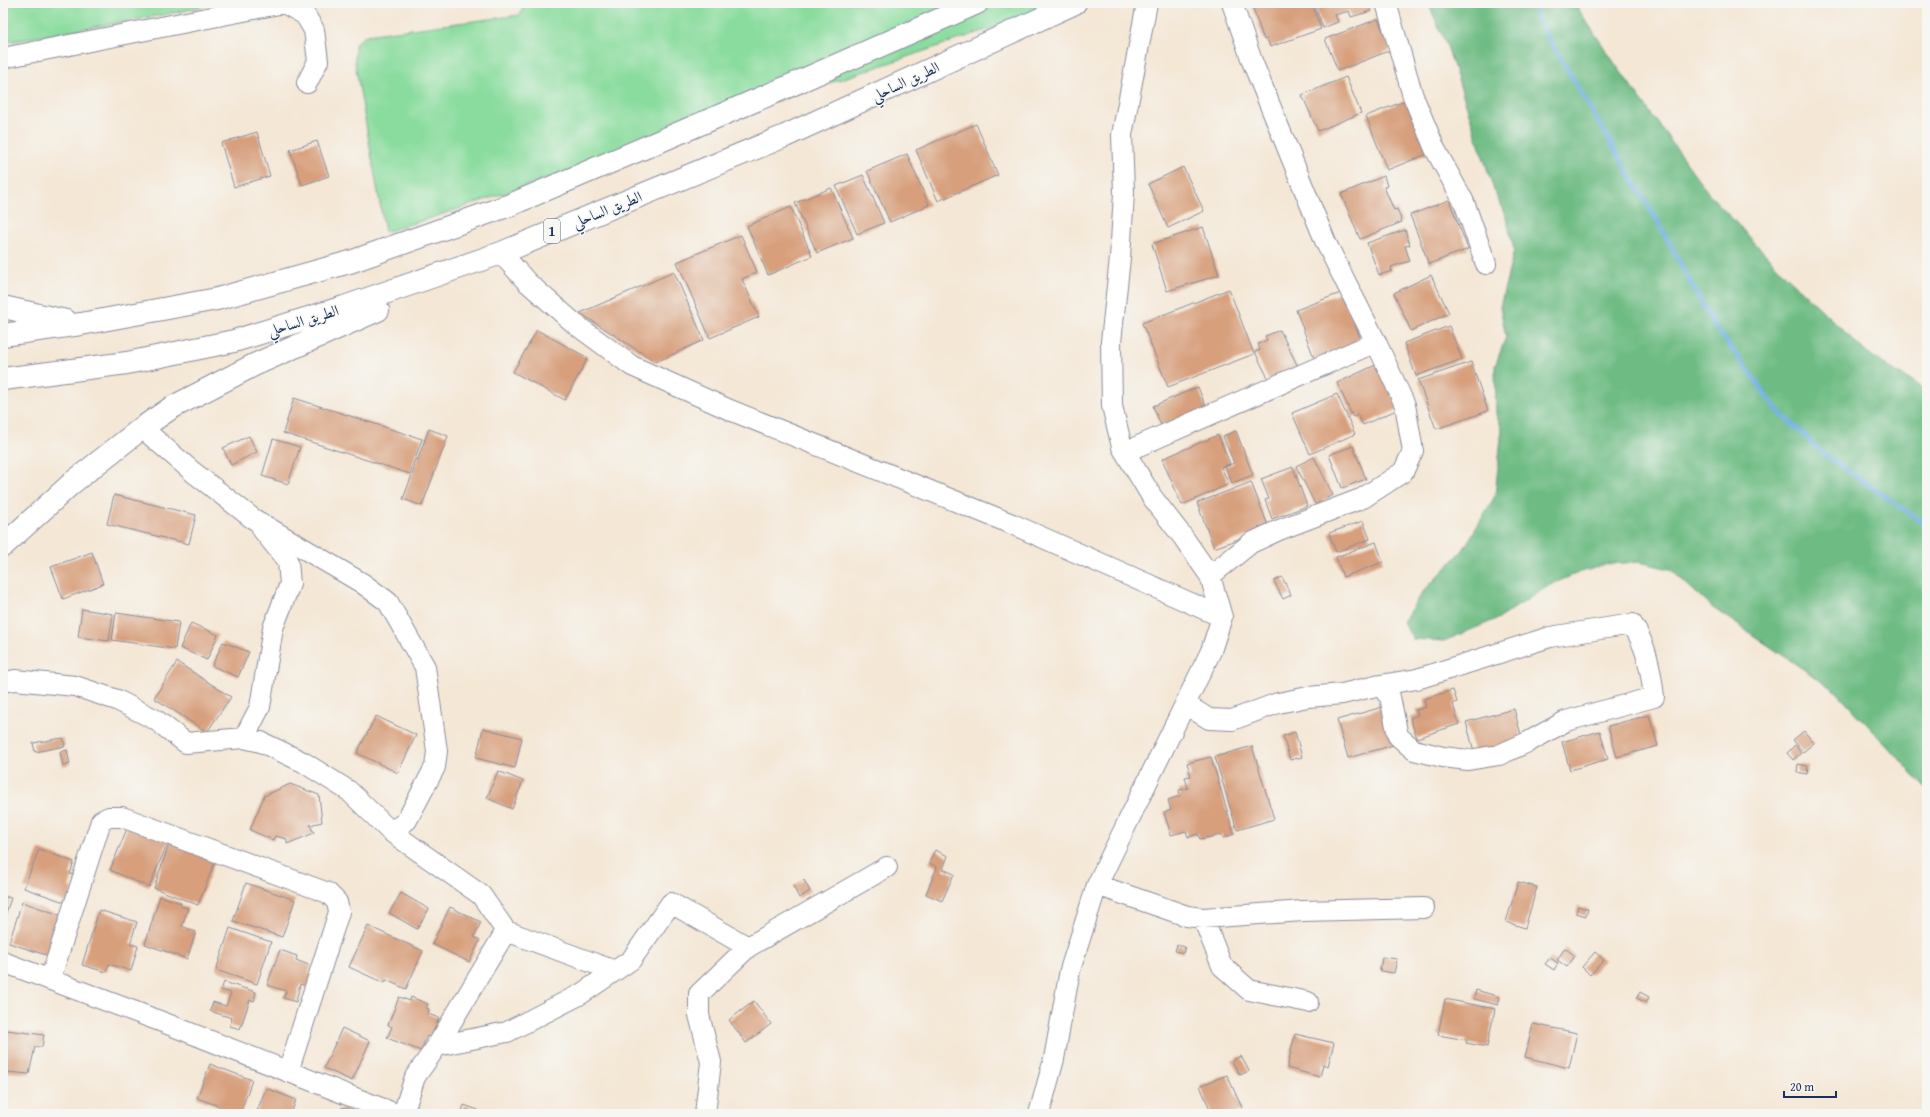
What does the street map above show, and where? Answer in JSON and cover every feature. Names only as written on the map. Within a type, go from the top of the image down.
[{"type":"highway","points":[[3,335],[81,324],[217,299],[350,262],[510,205],[787,87],[977,3]]},
{"type":"highway","name":"الطريق الساحلي","points":[[3,379],[127,363],[234,341],[344,307],[501,253],[785,136],[1075,3]]},
{"type":"highway","points":[[3,546],[72,483],[142,428],[171,408],[254,365],[501,253]]},
{"type":"highway","points":[[3,307],[81,324]]},
{"type":"street","points":[[3,58],[284,3],[305,15],[314,30],[318,61],[307,83]]},
{"type":"street","points":[[1039,1114],[1054,1059],[1070,970],[1097,885],[1211,651],[1222,618],[1210,576],[1183,537],[1152,497],[1122,447],[1112,406],[1111,342],[1120,258],[1124,193],[1122,135],[1147,3]]},
{"type":"street","points":[[1210,576],[1251,543],[1279,530],[1363,498],[1403,472],[1413,451],[1405,405],[1376,342],[1326,243],[1252,61],[1232,3]]},
{"type":"street","points":[[1386,3],[1413,96],[1435,149],[1464,202],[1486,264]]},
{"type":"street","points":[[501,253],[527,282],[575,324],[632,366],[730,410],[1012,524],[1222,618]]},
{"type":"street","points":[[1125,452],[1376,342]]},
{"type":"street","points":[[142,428],[193,472],[252,518],[362,583],[388,602],[425,666],[437,751],[435,767],[407,820],[390,831]]},
{"type":"street","points":[[244,738],[260,707],[273,628],[290,584],[288,562],[272,540],[252,518]]},
{"type":"street","points":[[1185,704],[1209,719],[1232,720],[1278,703],[1308,697],[1342,694],[1380,685],[1417,679],[1550,637],[1632,624],[1641,637],[1650,669],[1654,697],[1566,721],[1528,742],[1499,755],[1468,760],[1442,757],[1414,750],[1398,736],[1390,697],[1380,685]]},
{"type":"street","points":[[3,682],[15,680],[75,686],[117,700],[156,720],[186,743],[244,738],[261,742],[303,762],[349,791],[390,831],[481,895],[506,932],[615,971]]},
{"type":"street","points":[[50,980],[101,821],[109,817],[122,816],[328,893],[337,902],[339,912],[288,1072]]},
{"type":"street","points":[[705,1114],[711,1062],[699,1015],[699,994],[748,947],[887,867]]},
{"type":"street","points":[[1097,885],[1187,916],[1203,918],[1303,911],[1424,908]]},
{"type":"street","points":[[437,1046],[507,1032],[581,994],[631,960],[671,903],[748,947]]},
{"type":"street","points":[[1203,918],[1222,966],[1249,990],[1308,1002]]},
{"type":"street","points":[[403,1114],[415,1077],[437,1046],[506,932]]},
{"type":"street","points":[[3,962],[165,1023],[396,1114]]},
{"type":"green space","points":[[3,3],[216,3],[184,11],[3,43]]},
{"type":"green space","points":[[525,3],[1066,3],[440,215],[385,232],[355,63],[355,44],[366,35],[520,15]]},
{"type":"green space","points":[[1428,3],[1574,3],[1618,68],[1709,194],[1786,276],[1868,354],[1927,391],[1927,789],[1837,692],[1713,608],[1670,569],[1639,562],[1608,564],[1578,573],[1550,585],[1499,618],[1444,641],[1413,639],[1403,622],[1420,595],[1463,550],[1495,496],[1502,428],[1496,415],[1495,366],[1506,337],[1500,307],[1514,250],[1507,220],[1494,190],[1447,46]]},
{"type":"building","points":[[1251,3],[1312,3],[1321,29],[1270,47],[1267,39],[1264,40]]},
{"type":"building","points":[[1314,3],[1368,3],[1371,11],[1351,17],[1349,11],[1335,15],[1338,22],[1323,28]]},
{"type":"building","points":[[1378,19],[1391,50],[1338,71],[1325,39]]},
{"type":"building","points":[[1346,77],[1361,113],[1318,131],[1302,95]]},
{"type":"building","points":[[1410,99],[1430,153],[1387,170],[1366,116]]},
{"type":"building","points":[[976,124],[998,175],[938,201],[916,150]]},
{"type":"building","points":[[257,132],[270,176],[234,187],[221,143]]},
{"type":"building","points":[[317,141],[329,176],[302,185],[290,150]]},
{"type":"building","points":[[907,154],[929,205],[890,222],[867,171]]},
{"type":"building","points":[[1183,167],[1204,211],[1168,228],[1148,184]]},
{"type":"building","points":[[863,175],[884,223],[857,234],[836,186]]},
{"type":"building","points":[[1384,176],[1387,186],[1384,187],[1394,210],[1397,209],[1402,222],[1360,239],[1341,194]]},
{"type":"building","points":[[831,188],[853,238],[817,253],[795,203]]},
{"type":"building","points":[[1449,200],[1468,249],[1429,264],[1410,215]]},
{"type":"building","points":[[791,207],[812,256],[768,275],[747,226]]},
{"type":"building","points":[[1203,227],[1219,275],[1167,291],[1152,244]]},
{"type":"building","points":[[1405,230],[1410,245],[1405,246],[1410,261],[1391,267],[1392,271],[1379,275],[1367,243]]},
{"type":"building","points":[[741,235],[757,272],[742,279],[759,317],[710,338],[677,262]]},
{"type":"building","points":[[674,272],[704,340],[656,362],[580,313]]},
{"type":"building","points":[[1431,275],[1449,313],[1411,331],[1394,293]]},
{"type":"building","points":[[1229,289],[1254,354],[1168,387],[1142,323]]},
{"type":"building","points":[[1343,292],[1363,346],[1316,363],[1296,310]]},
{"type":"building","points":[[1449,326],[1462,359],[1416,376],[1404,343]]},
{"type":"building","points":[[537,330],[588,358],[565,400],[513,372]]},
{"type":"building","points":[[1280,330],[1300,371],[1269,380],[1255,352],[1260,350],[1258,344],[1267,340],[1265,336]]},
{"type":"building","points":[[1382,362],[1403,407],[1363,425],[1358,415],[1353,417],[1337,383]]},
{"type":"building","points":[[1471,362],[1488,411],[1436,429],[1418,380]]},
{"type":"building","points":[[1198,387],[1207,410],[1162,428],[1153,406]]},
{"type":"building","points":[[1337,394],[1355,434],[1310,454],[1292,413]]},
{"type":"building","points":[[294,398],[422,439],[410,474],[283,433]]},
{"type":"building","points":[[429,429],[448,436],[422,506],[403,499]]},
{"type":"building","points":[[1236,431],[1253,475],[1232,483],[1225,467],[1234,463],[1223,436]]},
{"type":"building","points":[[1218,435],[1230,464],[1221,467],[1229,484],[1182,505],[1162,459]]},
{"type":"building","points":[[249,436],[257,452],[231,465],[223,448]]},
{"type":"building","points":[[273,439],[300,447],[288,484],[262,476]]},
{"type":"building","points":[[1353,446],[1366,479],[1342,488],[1329,455]]},
{"type":"building","points":[[1314,457],[1333,495],[1315,504],[1296,466]]},
{"type":"building","points":[[1293,467],[1307,506],[1272,519],[1265,500],[1269,499],[1261,479]]},
{"type":"building","points":[[1251,482],[1269,528],[1214,548],[1197,503]]},
{"type":"building","points":[[114,495],[196,515],[189,544],[107,524]]},
{"type":"building","points":[[1363,521],[1370,539],[1336,552],[1329,533]]},
{"type":"building","points":[[1376,542],[1383,562],[1343,577],[1336,557]]},
{"type":"building","points":[[92,552],[103,584],[63,599],[51,567]]},
{"type":"building","points":[[1282,577],[1291,595],[1283,599],[1274,581]]},
{"type":"building","points":[[82,609],[113,614],[109,641],[78,637]]},
{"type":"building","points":[[116,613],[179,622],[175,649],[112,640]]},
{"type":"building","points":[[191,623],[218,635],[207,660],[180,648]]},
{"type":"building","points":[[223,642],[249,652],[238,677],[212,666]]},
{"type":"building","points":[[177,662],[231,697],[207,732],[154,698]]},
{"type":"building","points":[[1453,690],[1457,702],[1453,704],[1459,724],[1417,738],[1410,718],[1418,715],[1416,710],[1426,707],[1424,699]]},
{"type":"building","points":[[1386,706],[1397,744],[1348,758],[1337,720]]},
{"type":"building","points":[[1514,709],[1523,742],[1475,755],[1466,722]]},
{"type":"building","points":[[1649,715],[1658,746],[1617,757],[1608,726]]},
{"type":"building","points":[[376,716],[416,735],[398,773],[357,753]]},
{"type":"building","points":[[483,728],[522,738],[515,768],[476,758]]},
{"type":"building","points":[[1600,731],[1608,759],[1570,770],[1562,742]]},
{"type":"building","points":[[1804,731],[1814,743],[1803,752],[1793,740]]},
{"type":"building","points":[[1295,732],[1302,757],[1290,760],[1283,736]]},
{"type":"building","points":[[63,738],[65,746],[35,752],[33,743]]},
{"type":"building","points":[[1795,745],[1801,753],[1793,760],[1787,753]]},
{"type":"building","points":[[1252,746],[1274,819],[1237,830],[1215,757]]},
{"type":"building","points":[[67,750],[70,764],[63,766],[60,752]]},
{"type":"building","points":[[1211,757],[1234,834],[1223,838],[1222,835],[1200,839],[1198,834],[1188,837],[1186,831],[1171,835],[1164,812],[1171,810],[1168,800],[1180,796],[1179,790],[1188,788],[1185,777],[1191,776],[1187,763]]},
{"type":"building","points":[[1798,764],[1808,766],[1807,774],[1797,772]]},
{"type":"building","points":[[498,771],[523,781],[512,809],[487,798]]},
{"type":"building","points":[[290,784],[319,795],[322,822],[310,825],[314,833],[287,844],[287,839],[275,836],[273,840],[250,830],[264,796]]},
{"type":"building","points":[[128,826],[168,842],[149,887],[110,870]]},
{"type":"building","points":[[170,841],[216,859],[198,905],[154,888]]},
{"type":"building","points":[[39,849],[74,862],[70,874],[73,875],[69,887],[73,888],[67,903],[24,888]]},
{"type":"building","points":[[935,850],[948,856],[943,869],[954,874],[942,901],[926,894],[937,867],[929,863]]},
{"type":"building","points":[[804,880],[810,891],[799,898],[793,886]]},
{"type":"building","points":[[1518,882],[1537,887],[1525,928],[1506,922]]},
{"type":"building","points":[[246,883],[295,900],[282,937],[233,921]]},
{"type":"building","points":[[401,893],[429,909],[417,929],[389,913]]},
{"type":"building","points":[[3,896],[11,898],[3,922]]},
{"type":"building","points":[[160,896],[181,903],[181,906],[188,908],[182,926],[196,932],[187,959],[145,944]]},
{"type":"building","points":[[22,902],[66,917],[52,957],[9,943]]},
{"type":"building","points":[[1578,906],[1588,909],[1586,916],[1576,913]]},
{"type":"building","points":[[450,907],[481,922],[474,937],[480,940],[469,962],[432,944]]},
{"type":"building","points":[[99,910],[137,922],[130,944],[138,946],[131,971],[109,964],[106,972],[82,965]]},
{"type":"building","points":[[368,926],[423,951],[406,989],[386,980],[384,983],[349,967]]},
{"type":"building","points":[[230,928],[271,942],[257,984],[216,970]]},
{"type":"building","points":[[1177,945],[1185,947],[1183,953],[1175,951]]},
{"type":"building","points":[[1565,948],[1575,956],[1567,967],[1557,960]]},
{"type":"building","points":[[280,950],[297,956],[296,960],[311,966],[309,973],[314,974],[309,987],[300,984],[296,1002],[283,998],[286,991],[267,985]]},
{"type":"building","points":[[1595,952],[1604,960],[1590,975],[1582,967]]},
{"type":"building","points":[[1382,957],[1397,959],[1394,973],[1380,971]]},
{"type":"building","points":[[1550,958],[1558,963],[1554,970],[1545,964]]},
{"type":"building","points":[[224,982],[256,992],[254,1001],[250,1000],[240,1029],[230,1026],[232,1018],[210,1011],[213,1002],[226,1006],[231,993],[221,990]]},
{"type":"building","points":[[1476,990],[1500,997],[1498,1005],[1474,999]]},
{"type":"building","points":[[1640,992],[1649,997],[1646,1003],[1637,998]]},
{"type":"building","points":[[399,997],[410,1001],[411,997],[428,1004],[426,1008],[429,1009],[428,1014],[439,1018],[431,1037],[427,1036],[421,1051],[387,1038],[392,1027],[388,1025]]},
{"type":"building","points":[[1445,999],[1495,1009],[1487,1047],[1466,1043],[1467,1040],[1438,1035]]},
{"type":"building","points":[[754,1001],[771,1024],[746,1043],[729,1020]]},
{"type":"building","points":[[1533,1024],[1577,1033],[1569,1068],[1525,1057]]},
{"type":"building","points":[[342,1028],[370,1041],[352,1081],[324,1068]]},
{"type":"building","points":[[7,1030],[44,1035],[42,1047],[35,1047],[29,1074],[8,1072],[3,1077],[3,1040],[6,1041]]},
{"type":"building","points":[[1295,1034],[1334,1043],[1328,1066],[1323,1064],[1320,1077],[1287,1068]]},
{"type":"building","points":[[1241,1056],[1249,1071],[1240,1075],[1232,1061]]},
{"type":"building","points":[[210,1064],[252,1080],[240,1114],[197,1098]]},
{"type":"building","points":[[1227,1075],[1243,1110],[1233,1114],[1212,1114],[1200,1086]]},
{"type":"building","points":[[266,1088],[296,1100],[291,1114],[256,1114]]},
{"type":"building","points":[[464,1105],[478,1110],[477,1114],[461,1114]]},
{"type":"building","points":[[342,1107],[361,1114],[339,1114]]},
{"type":"waterway","points":[[1532,3],[1539,22],[1659,224],[1712,322],[1778,411],[1823,453],[1927,526]]}]
